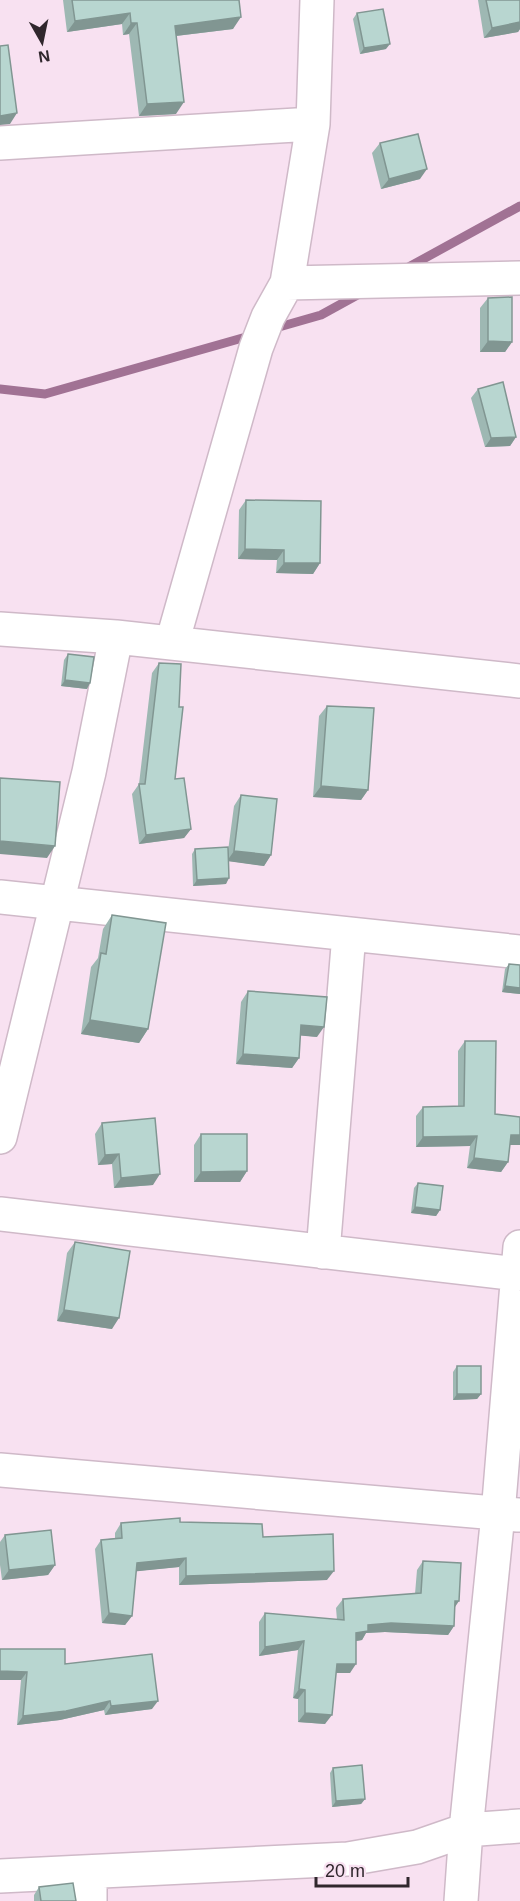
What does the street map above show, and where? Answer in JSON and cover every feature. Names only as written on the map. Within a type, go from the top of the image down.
[{"type":"street","points":[[172,643],[256,348],[268,317],[287,283],[313,124],[317,0]]},
{"type":"street","points":[[0,143],[313,124]]},
{"type":"street","points":[[287,283],[520,278]]},
{"type":"street","points":[[0,629],[116,637],[520,681]]},
{"type":"street","points":[[0,1137],[89,772],[116,637]]},
{"type":"street","points":[[0,897],[520,952]]},
{"type":"street","points":[[323,1252],[349,934]]},
{"type":"street","points":[[0,1215],[323,1252],[519,1260],[509,1515],[466,1830],[461,1901]]},
{"type":"street","points":[[0,1470],[509,1515]]},
{"type":"street","points":[[0,1876],[90,1886],[348,1859],[417,1847],[466,1830],[520,1826]]},
{"type":"building","points":[[72,0],[239,0],[241,17],[175,26],[184,102],[147,104],[137,23],[131,23],[130,13],[75,21]]},
{"type":"building","points":[[486,0],[520,0],[520,22],[492,28]]},
{"type":"building","points":[[383,9],[390,44],[364,48],[357,13]]},
{"type":"building","points":[[8,45],[17,113],[0,116],[0,46]]},
{"type":"building","points":[[418,134],[427,169],[389,179],[380,143]]},
{"type":"building","points":[[512,297],[512,342],[488,341],[488,298]]},
{"type":"building","points":[[503,382],[516,437],[491,438],[478,389]]},
{"type":"building","points":[[246,500],[321,501],[320,563],[284,563],[284,550],[245,549]]},
{"type":"building","points":[[68,654],[94,657],[90,683],[65,680]]},
{"type":"building","points":[[159,663],[181,664],[179,707],[183,707],[175,779],[184,778],[191,829],[146,835],[139,784],[145,784]]},
{"type":"building","points":[[327,706],[374,708],[368,790],[321,786]]},
{"type":"building","points":[[0,778],[60,782],[55,846],[0,841]]},
{"type":"building","points":[[241,795],[277,799],[271,855],[234,851]]},
{"type":"building","points":[[228,847],[229,878],[197,880],[195,849]]},
{"type":"building","points":[[112,915],[166,923],[148,1029],[90,1020],[101,953],[106,954]]},
{"type":"building","points":[[509,964],[520,965],[520,988],[505,986]]},
{"type":"building","points":[[248,991],[327,997],[324,1027],[301,1025],[299,1058],[243,1054]]},
{"type":"building","points":[[465,1041],[496,1041],[495,1114],[520,1117],[520,1135],[511,1135],[508,1162],[474,1158],[477,1136],[423,1137],[423,1107],[464,1106]]},
{"type":"building","points":[[155,1118],[160,1174],[121,1178],[119,1154],[105,1155],[102,1123]]},
{"type":"building","points":[[201,1134],[247,1134],[247,1171],[201,1172]]},
{"type":"building","points":[[418,1183],[443,1186],[440,1210],[415,1207]]},
{"type":"building","points":[[75,1242],[130,1251],[119,1318],[64,1310]]},
{"type":"building","points":[[457,1366],[481,1366],[481,1394],[457,1394]]},
{"type":"building","points":[[180,1518],[180,1522],[262,1524],[263,1537],[333,1534],[334,1571],[186,1576],[186,1558],[137,1563],[132,1616],[109,1613],[101,1540],[122,1538],[121,1523]]},
{"type":"building","points":[[51,1530],[55,1565],[9,1570],[5,1535]]},
{"type":"building","points":[[423,1561],[461,1563],[459,1601],[455,1601],[454,1626],[391,1623],[368,1625],[368,1631],[356,1633],[356,1664],[337,1664],[332,1715],[305,1713],[305,1690],[299,1689],[304,1641],[265,1647],[265,1613],[344,1620],[343,1599],[421,1593]]},
{"type":"building","points":[[0,1649],[65,1649],[65,1664],[152,1654],[158,1701],[111,1706],[110,1701],[66,1711],[23,1716],[27,1672],[0,1671]]},
{"type":"building","points":[[362,1765],[365,1799],[336,1801],[333,1768]]},
{"type":"building","points":[[73,1883],[76,1901],[41,1901],[39,1887]]},
{"type":"waterway","points":[[405,269],[520,206]]},
{"type":"waterway","points":[[272,329],[321,315],[361,293]]},
{"type":"waterway","points":[[0,389],[45,394],[253,335]]}]
